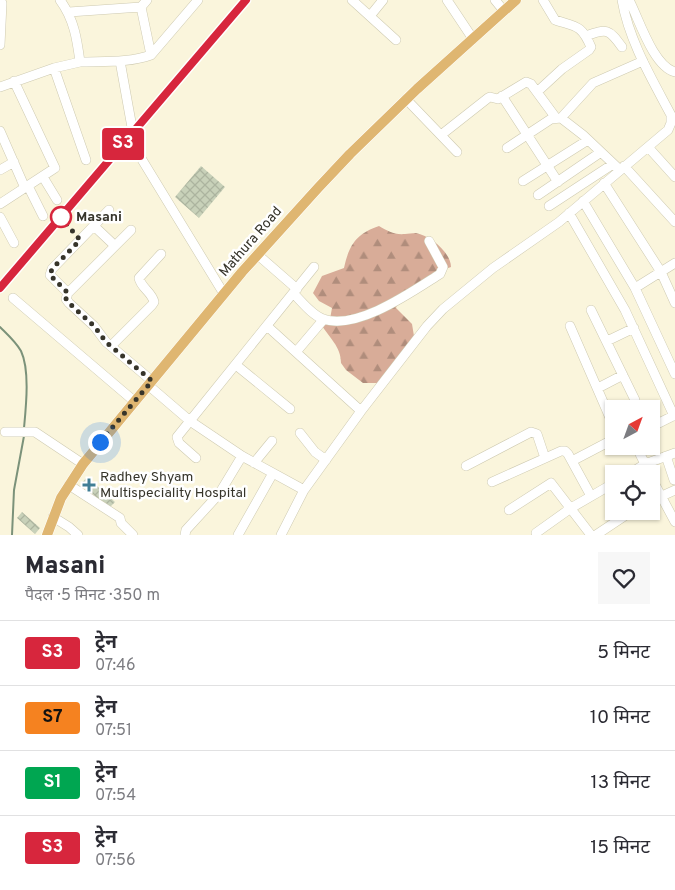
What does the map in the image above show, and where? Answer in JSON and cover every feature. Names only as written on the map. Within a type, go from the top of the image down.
[{"type":"main road","name":"Mathura Road","points":[[47,535],[53,517],[69,485],[83,464],[258,254],[350,154],[406,99],[516,0]]},
{"type":"street","points":[[60,0],[69,12],[73,22],[80,62]]},
{"type":"street","points":[[108,0],[114,9]]},
{"type":"street","points":[[0,86],[54,68],[80,62],[120,61],[151,55],[198,0]]},
{"type":"street","points":[[352,0],[396,40]]},
{"type":"street","points":[[370,16],[383,0]]},
{"type":"street","points":[[447,0],[473,39]]},
{"type":"street","points":[[495,0],[504,11]]},
{"type":"street","points":[[537,92],[562,69],[591,49],[586,36],[573,25],[555,20],[543,0]]},
{"type":"street","points":[[548,206],[619,167],[648,147],[668,130],[673,123],[671,115],[630,31],[622,0]]},
{"type":"street","points":[[629,0],[655,53],[668,69],[675,72]]},
{"type":"street","points":[[0,45],[2,1]]},
{"type":"street","points":[[69,12],[114,9],[144,4],[151,55]]},
{"type":"street","points":[[586,36],[604,30],[613,36],[622,47]]},
{"type":"street","points":[[120,61],[133,133],[141,158],[224,294]]},
{"type":"street","points":[[507,148],[558,118],[593,83],[643,61]]},
{"type":"street","points":[[54,68],[86,160]]},
{"type":"street","points":[[0,204],[54,170],[55,164],[14,81]]},
{"type":"street","points":[[441,135],[488,98],[498,98],[526,82],[531,84],[558,118],[588,140],[619,167],[675,222]]},
{"type":"street","points":[[502,96],[558,182]]},
{"type":"street","points":[[406,99],[457,152]]},
{"type":"street","points":[[0,131],[14,162],[43,216]]},
{"type":"street","points":[[523,180],[588,140]]},
{"type":"street","points":[[648,147],[674,175]]},
{"type":"street","points":[[538,195],[601,152]]},
{"type":"street","points":[[0,170],[14,162]]},
{"type":"street","points":[[281,535],[304,490],[361,411],[427,326],[443,309],[493,268],[569,214],[619,167]]},
{"type":"street","points":[[42,177],[57,200]]},
{"type":"street","points":[[604,183],[661,272],[675,303]]},
{"type":"street","points":[[584,201],[635,288],[675,374]]},
{"type":"street","points":[[68,293],[52,278],[50,272],[109,210]]},
{"type":"street","points":[[569,214],[624,307],[674,415],[660,422]]},
{"type":"street","points":[[0,217],[14,243]]},
{"type":"street","points":[[94,226],[114,247]]},
{"type":"street","points":[[131,230],[68,293],[66,299],[94,326],[110,346],[190,421],[242,456],[304,490]]},
{"type":"street","points":[[258,254],[318,316],[324,319],[347,320],[367,315],[396,302],[440,274],[443,267],[429,241]]},
{"type":"street","points":[[110,346],[152,306],[154,302],[152,297],[140,283],[139,278],[161,254]]},
{"type":"street","points":[[635,288],[675,263]]},
{"type":"street","points":[[196,458],[177,440],[177,437],[314,268]]},
{"type":"street","points":[[13,298],[134,402]]},
{"type":"street","points":[[624,307],[640,299]]},
{"type":"street","points":[[591,310],[635,400]]},
{"type":"street","points":[[296,352],[324,319]]},
{"type":"street","points":[[267,326],[361,411]]},
{"type":"street","points":[[570,326],[605,406]]},
{"type":"street","points":[[607,341],[634,328]]},
{"type":"street","points":[[236,365],[290,409]]},
{"type":"street","points":[[598,388],[623,375]]},
{"type":"street","points":[[10,432],[35,432],[83,464]]},
{"type":"street","points":[[466,466],[532,432],[536,434],[546,458]]},
{"type":"street","points":[[300,433],[315,452],[326,460]]},
{"type":"street","points":[[254,463],[272,441]]},
{"type":"street","points":[[572,461],[605,444]]},
{"type":"street","points":[[492,482],[561,451],[565,451],[591,496]]},
{"type":"street","points":[[640,455],[645,464],[671,455],[674,480]]},
{"type":"street","points":[[185,535],[186,530],[219,494],[242,456]]},
{"type":"street","points":[[238,535],[273,473]]},
{"type":"street","points":[[509,510],[551,483],[591,535]]},
{"type":"street","points":[[69,485],[120,518],[121,523],[134,535]]},
{"type":"street","points":[[536,533],[571,508],[605,488]]},
{"type":"street","points":[[675,490],[661,496],[675,522]]},
{"type":"street","points":[[53,517],[78,535]]},
{"type":"street","points":[[596,535],[618,520]]},
{"type":"green space","points":[[379,226],[394,233],[416,233],[434,241],[448,256],[451,267],[434,273],[400,296],[396,308],[412,324],[414,336],[378,383],[363,383],[346,370],[341,363],[337,347],[321,324],[330,319],[332,308],[319,301],[313,293],[322,276],[344,268],[348,253],[355,241],[371,229]]},
{"type":"building","points":[[201,166],[225,187],[199,218],[175,197]]},
{"type":"building","points":[[87,477],[115,502],[109,508],[81,484]]},
{"type":"building","points":[[22,512],[40,528],[35,534],[17,518]]},
{"type":"waterway","points":[[0,327],[17,344],[24,359],[27,389],[24,428]]},
{"type":"waterway","points":[[12,535],[14,490],[24,436]]},
{"type":"railway","points":[[0,288],[246,0]]},
{"type":"train","name":"S3","points":[[0,288],[246,0]]},
{"type":"place","name":"Masani","points":[[61,217]]},
{"type":"place","name":"Radhey Shyam Multispeciality Hospital","points":[[89,485]]},
{"type":"route","points":[[61,217],[80,240],[52,269],[50,275],[68,293],[66,299],[69,303],[98,330],[106,342],[152,381],[100,442]]}]
